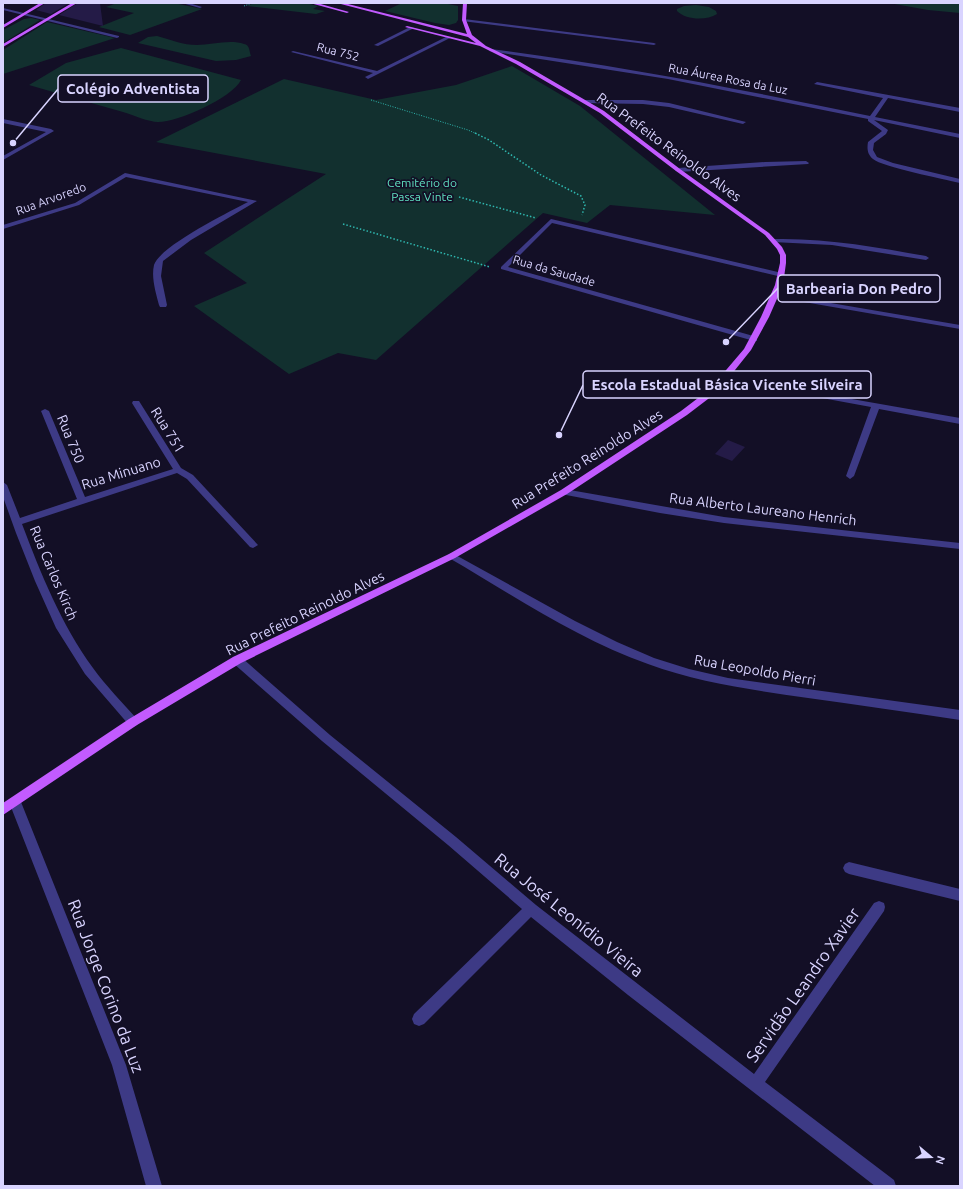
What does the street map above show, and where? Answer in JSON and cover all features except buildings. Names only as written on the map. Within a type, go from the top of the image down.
[{"type":"main road","points":[[3,27],[43,3]]},
{"type":"main road","points":[[3,46],[75,3]]},
{"type":"main road","points":[[312,3],[352,13]]},
{"type":"main road","points":[[339,3],[470,36]]},
{"type":"main road","points":[[465,3],[464,20],[470,36]]},
{"type":"main road","points":[[405,26],[484,47]]},
{"type":"main road","points":[[440,36],[470,36]]},
{"type":"main road","name":"Rua Prefeito Reinoldo Alves","points":[[3,810],[133,722],[237,660],[452,556],[564,492],[684,413],[724,378],[754,339],[775,296],[782,275],[782,255],[780,248],[775,241],[754,223],[678,170],[602,112],[518,63],[484,47],[470,36]]},
{"type":"street","points":[[184,3],[200,7]]},
{"type":"street","points":[[3,9],[117,37]]},
{"type":"street","points":[[464,20],[654,44]]},
{"type":"street","points":[[376,46],[412,28]]},
{"type":"street","points":[[368,77],[448,38]]},
{"type":"street","name":"Rua Áurea Rosa da Luz","points":[[491,50],[572,60],[665,76],[960,136]]},
{"type":"street","name":"Rua 752","points":[[293,52],[377,72]]},
{"type":"street","points":[[817,84],[960,110]]},
{"type":"street","points":[[886,97],[871,118],[871,122],[885,130],[871,142],[870,150],[875,158],[891,164],[960,181]]},
{"type":"street","points":[[586,102],[643,102],[669,105],[743,122]]},
{"type":"street","points":[[3,121],[51,131],[3,158]]},
{"type":"street","points":[[678,170],[765,164],[806,163]]},
{"type":"street","name":"Rua Arvoredo","points":[[3,227],[77,204],[125,175],[254,201],[175,247],[160,259],[157,271],[163,305]]},
{"type":"street","points":[[551,221],[782,275]]},
{"type":"street","name":"Rua da Saudade","points":[[551,221],[503,268],[754,339]]},
{"type":"street","points":[[775,241],[799,240],[833,242],[926,258]]},
{"type":"street","points":[[775,296],[960,327]]},
{"type":"street","points":[[724,378],[960,421]]},
{"type":"street","name":"Rua 751","points":[[136,403],[178,470]]},
{"type":"street","points":[[850,476],[876,406]]},
{"type":"street","name":"Rua 750","points":[[45,411],[82,500]]},
{"type":"street","name":"Rua Minuano","points":[[17,522],[178,470],[190,476],[253,544]]},
{"type":"street","name":"Rua Carlos Kirch","points":[[3,485],[50,605],[65,633],[89,671],[133,722]]},
{"type":"street","name":"Rua Alberto Laureano Henrich","points":[[564,492],[724,520],[960,546]]},
{"type":"street","name":"Rua Leopoldo Pierri","points":[[452,556],[571,624],[613,645],[651,661],[689,673],[728,682],[960,715]]},
{"type":"street","name":"Rua José Leonídio Vieira","points":[[237,660],[326,738],[452,841],[530,909],[888,1186]]},
{"type":"street","name":"Rua Jorge Corino da Luz","points":[[15,802],[119,1065],[154,1186]]},
{"type":"street","points":[[849,868],[960,895]]},
{"type":"street","name":"Servidão Leandro Xavier","points":[[756,1083],[879,907]]},
{"type":"street","points":[[419,1020],[530,909]]},
{"type":"path","points":[[244,6],[252,3]]},
{"type":"path","points":[[371,100],[419,114],[482,136],[541,175],[581,196],[585,205],[584,213],[579,220],[571,225]]},
{"type":"path","points":[[459,197],[532,218],[551,221]]},
{"type":"path","points":[[343,224],[486,267],[503,268]]},
{"type":"green space","points":[[117,3],[174,3],[202,9],[130,35],[99,27],[134,13],[106,7]]},
{"type":"green space","points":[[254,3],[305,3],[318,6],[313,9],[325,11],[316,14],[247,6]]},
{"type":"green space","points":[[402,3],[443,3],[458,6],[458,20],[456,23],[449,25],[385,11]]},
{"type":"green space","points":[[889,3],[960,3],[960,13],[928,10]]},
{"type":"green space","points":[[696,5],[709,7],[716,11],[717,14],[707,18],[691,18],[677,11],[677,9],[684,6]]},
{"type":"green space","points":[[31,18],[40,20],[3,43],[3,30],[24,19]]},
{"type":"green space","points":[[47,22],[115,38],[3,74],[3,50]]},
{"type":"green space","points":[[157,36],[192,45],[227,42],[239,43],[246,45],[249,48],[251,56],[236,60],[216,61],[138,43],[148,37]]},
{"type":"green space","points":[[121,48],[241,80],[236,87],[227,94],[204,108],[178,118],[158,122],[146,120],[29,85],[66,63]]},
{"type":"green space","name":"Cemitério do Passa Vinte","points":[[512,66],[580,106],[715,215],[610,205],[587,223],[543,213],[376,360],[338,353],[289,374],[194,306],[247,283],[204,253],[326,174],[156,142],[284,79],[376,100],[456,85]]},
{"type":"place","name":"Colégio Adventista","points":[[13,143]]},
{"type":"place","name":"Barbearia Don Pedro","points":[[726,342]]},
{"type":"place","name":"Escola Estadual Básica Vicente Silveira","points":[[559,435]]}]
